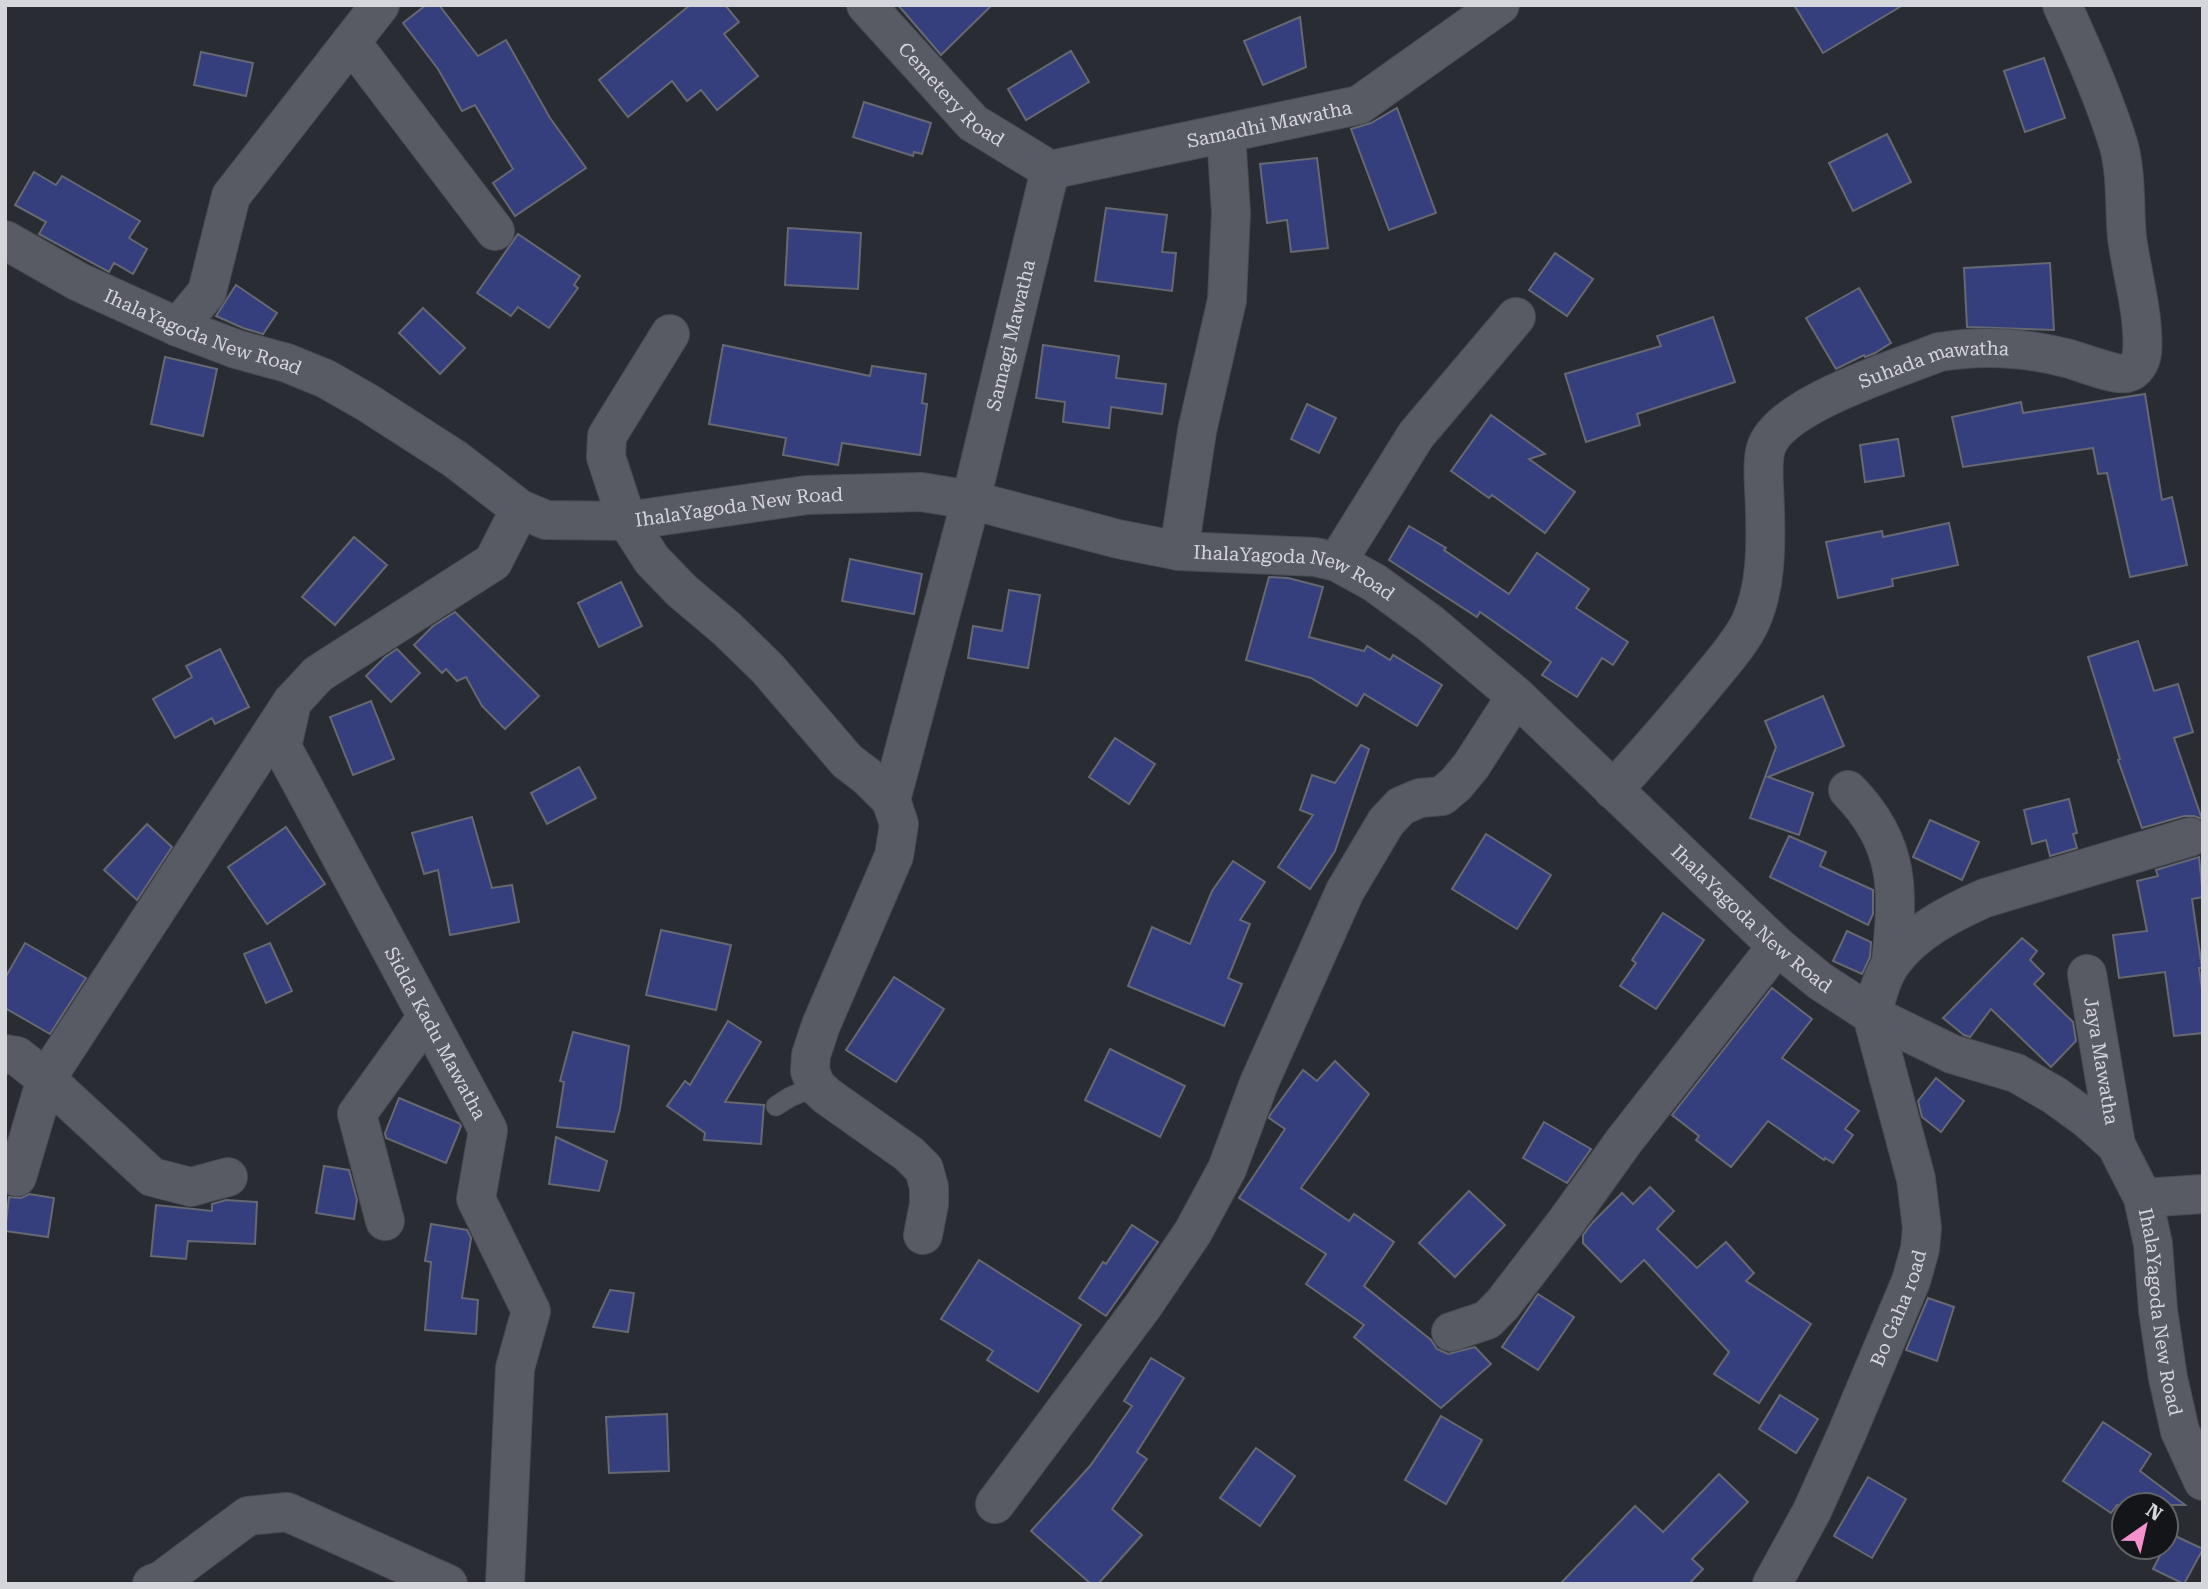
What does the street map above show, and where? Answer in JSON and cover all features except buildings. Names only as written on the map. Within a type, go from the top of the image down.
[{"type":"street","points":[[178,327],[207,292],[232,196],[380,5]]},
{"type":"street","name":"Cemetery Road","points":[[866,5],[973,123],[1050,170]]},
{"type":"street","name":"Samadhi Mawatha","points":[[1050,170],[1359,105],[1500,5]]},
{"type":"street","name":"Suhada mawatha","points":[[1613,790],[1661,739],[1750,623],[1762,587],[1766,536],[1766,447],[1780,428],[1795,415],[1830,396],[1940,352],[1989,346],[2064,358],[2126,373],[2136,369],[2142,357],[2142,329],[2127,234],[2125,188],[2119,146],[2086,56],[2062,5]]},
{"type":"street","points":[[351,42],[495,231]]},
{"type":"street","points":[[1179,551],[1197,430],[1227,300],[1231,213],[1226,133]]},
{"type":"street","name":"Samagi Mawatha","points":[[891,800],[971,500],[1050,170]]},
{"type":"street","name":"IhalaYagoda New Road","points":[[5,240],[79,282],[178,327],[236,349],[287,363],[326,379],[369,403],[455,459],[520,509],[546,520],[627,521],[807,495],[921,492],[971,500],[1118,539],[1179,551],[1315,556],[1337,562],[1375,583],[1516,696],[1777,946],[1820,981],[1872,1015],[1952,1054],[2015,1073],[2054,1095],[2086,1118],[2116,1146],[2143,1198],[2152,1244],[2168,1378],[2180,1431],[2203,1481]]},
{"type":"street","points":[[1337,562],[1416,435],[1516,317]]},
{"type":"street","points":[[670,334],[607,436],[606,457],[627,521],[652,559],[752,653],[847,761],[891,800],[899,824],[894,856],[821,1025],[810,1055],[810,1071],[816,1086],[909,1154],[924,1169],[929,1196],[923,1235]]},
{"type":"street","points":[[17,1177],[46,1079],[292,702],[318,674],[493,562],[520,509]]},
{"type":"street","points":[[995,1504],[1143,1307],[1193,1232],[1227,1169],[1259,1083],[1345,891],[1386,822],[1401,806],[1420,798],[1442,796],[1456,784],[1471,766],[1516,696]]},
{"type":"street","name":"Sidda Kadu Mawatha","points":[[292,702],[282,747],[488,1129],[476,1199],[531,1311],[515,1368],[505,1584]]},
{"type":"street","points":[[1848,790],[1867,810],[1881,835],[1893,867],[1896,910],[1891,963],[1879,988],[1872,1015]]},
{"type":"street","points":[[1891,963],[1923,932],[1956,911],[1985,898],[2190,837]]},
{"type":"street","points":[[1451,1332],[1487,1320],[1503,1305],[1624,1141],[1777,946]]},
{"type":"street","name":"Jaya Mawatha","points":[[2087,974],[2116,1146]]},
{"type":"street","name":"Bo Gaha road","points":[[1772,1584],[1812,1511],[1842,1444],[1911,1281],[1920,1249],[1922,1228],[1916,1179],[1872,1015]]},
{"type":"street","points":[[385,1221],[357,1114],[427,1017]]},
{"type":"street","points":[[5,1054],[17,1056],[46,1079],[152,1178],[191,1187],[228,1177]]},
{"type":"street","points":[[2143,1198],[2203,1194]]},
{"type":"street","points":[[152,1584],[162,1580],[248,1516],[287,1512],[448,1584]]},
{"type":"lane","points":[[776,1106],[816,1086]]}]
